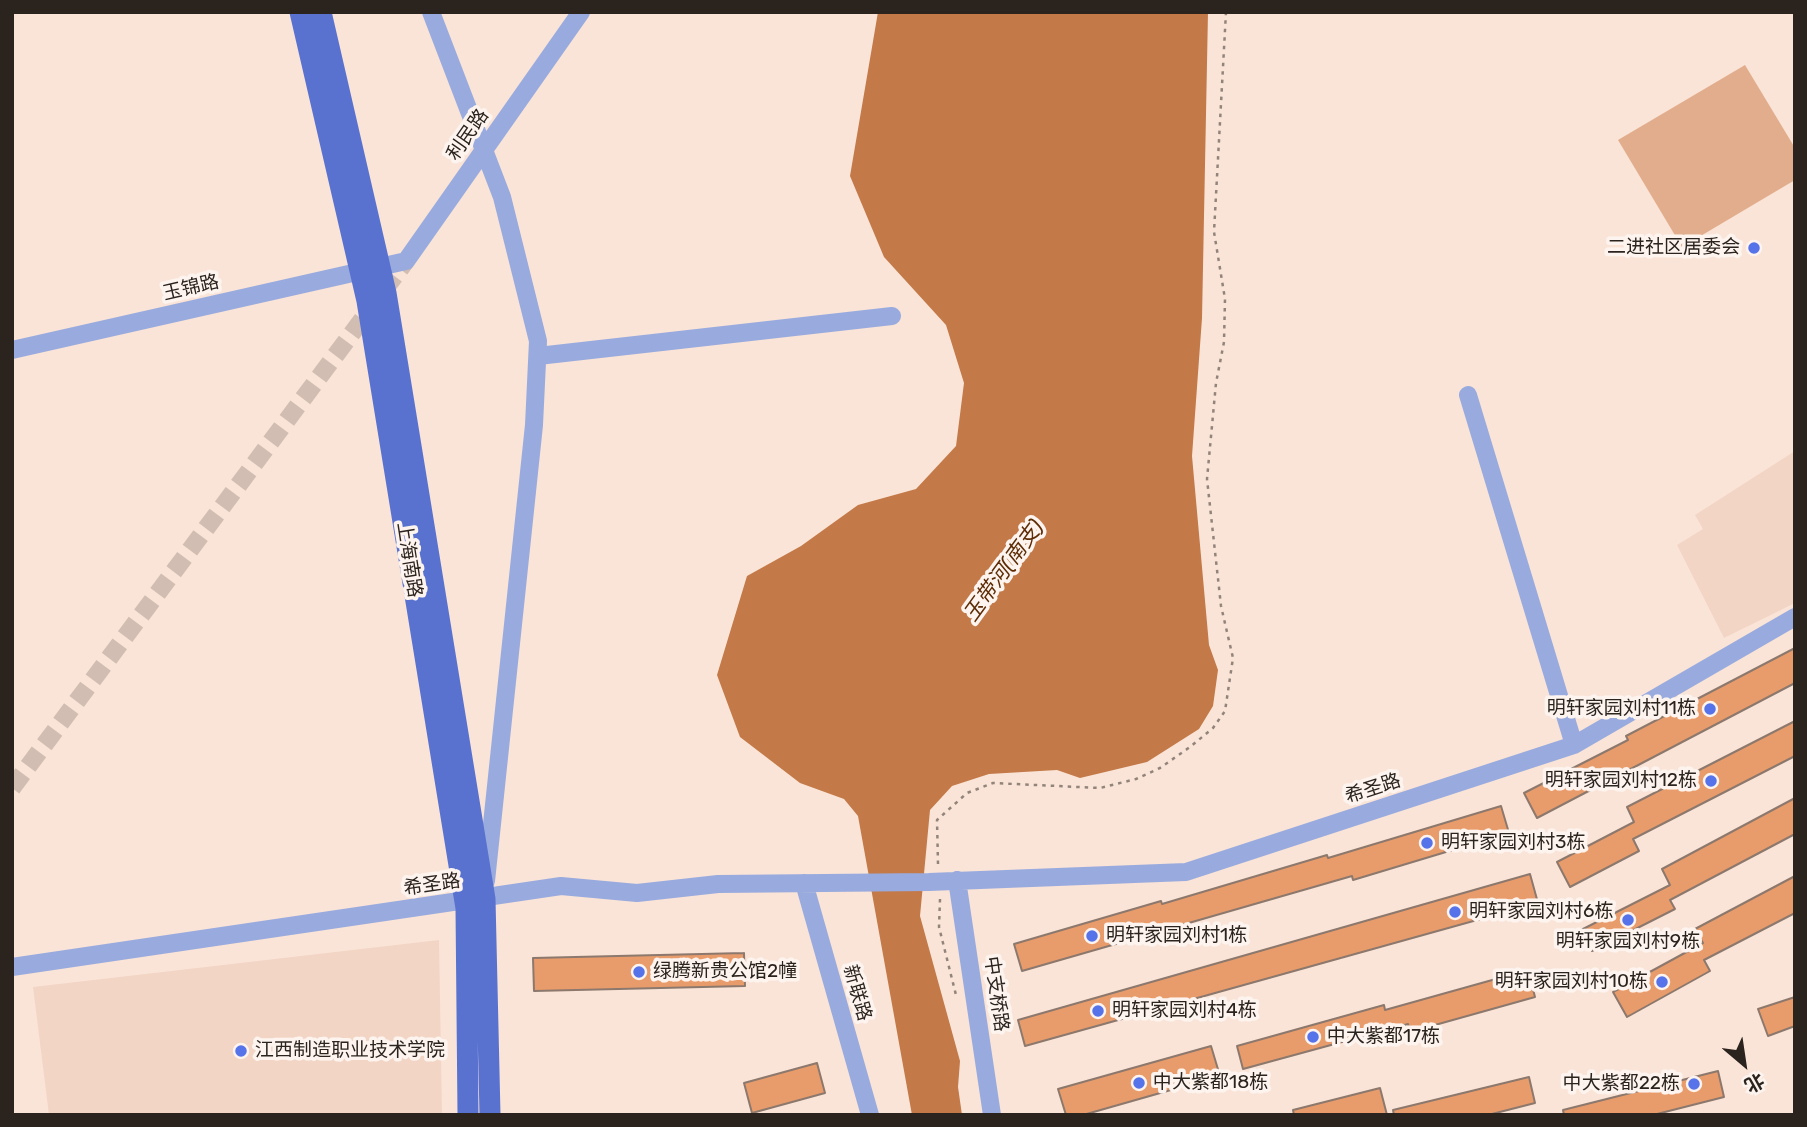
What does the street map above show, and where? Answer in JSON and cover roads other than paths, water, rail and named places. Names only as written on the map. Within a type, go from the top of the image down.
[{"type":"main road","name":"上海南路","points":[[300,12],[370,269]]},
{"type":"main road","name":"上海南路","points":[[321,12],[370,269],[475,900],[490,1115]]},
{"type":"main road","name":"上海南路","points":[[468,1115],[475,900]]},
{"type":"street","name":"上海南路","points":[[432,12],[482,151],[502,197],[538,341],[534,425],[475,900]]},
{"type":"street","name":"利民路","points":[[370,269],[406,261],[581,12]]},
{"type":"street","name":"玉锦路","points":[[12,350],[370,269]]},
{"type":"street","points":[[538,356],[892,316]]},
{"type":"street","points":[[1468,395],[1574,745]]},
{"type":"street","name":"希圣路","points":[[12,967],[561,886],[637,893],[719,884],[942,881],[1186,872],[1574,745],[1795,617]]},
{"type":"street","name":"中支桥路","points":[[942,881],[992,1115]]},
{"type":"street","name":"新联路","points":[[804,883],[870,1115]]},
{"type":"water","name":"玉带河(南支)","points":[[878,12],[1208,12],[1202,318],[1192,456],[1209,645],[1218,670],[1213,706],[1199,729],[1147,762],[1080,778],[1057,770],[989,774],[952,786],[930,810],[920,916],[960,1061],[958,1087],[962,1115],[912,1115],[858,816],[844,799],[800,783],[740,737],[717,675],[747,576],[801,546],[858,505],[916,489],[956,446],[964,383],[946,325],[884,257],[850,176]]},
{"type":"tunnel","points":[[12,788],[406,261]]},
{"type":"place","name":"二进社区居委会","points":[[1754,248]]},
{"type":"place","name":"明轩家园刘村11栋","points":[[1710,709]]},
{"type":"place","name":"明轩家园刘村12栋","points":[[1711,781]]},
{"type":"place","name":"明轩家园刘村3栋","points":[[1427,843]]},
{"type":"place","name":"明轩家园刘村6栋","points":[[1455,912]]},
{"type":"place","name":"明轩家园刘村9栋","points":[[1628,920]]},
{"type":"place","name":"明轩家园刘村1栋","points":[[1092,936]]},
{"type":"place","name":"绿腾新贵公馆2幢","points":[[639,972]]},
{"type":"place","name":"明轩家园刘村10栋","points":[[1662,982]]},
{"type":"place","name":"明轩家园刘村4栋","points":[[1098,1011]]},
{"type":"place","name":"中大紫都17栋","points":[[1313,1037]]},
{"type":"place","name":"江西制造职业技术学院","points":[[241,1051]]},
{"type":"place","name":"中大紫都18栋","points":[[1139,1083]]},
{"type":"place","name":"中大紫都22栋","points":[[1694,1084]]}]
